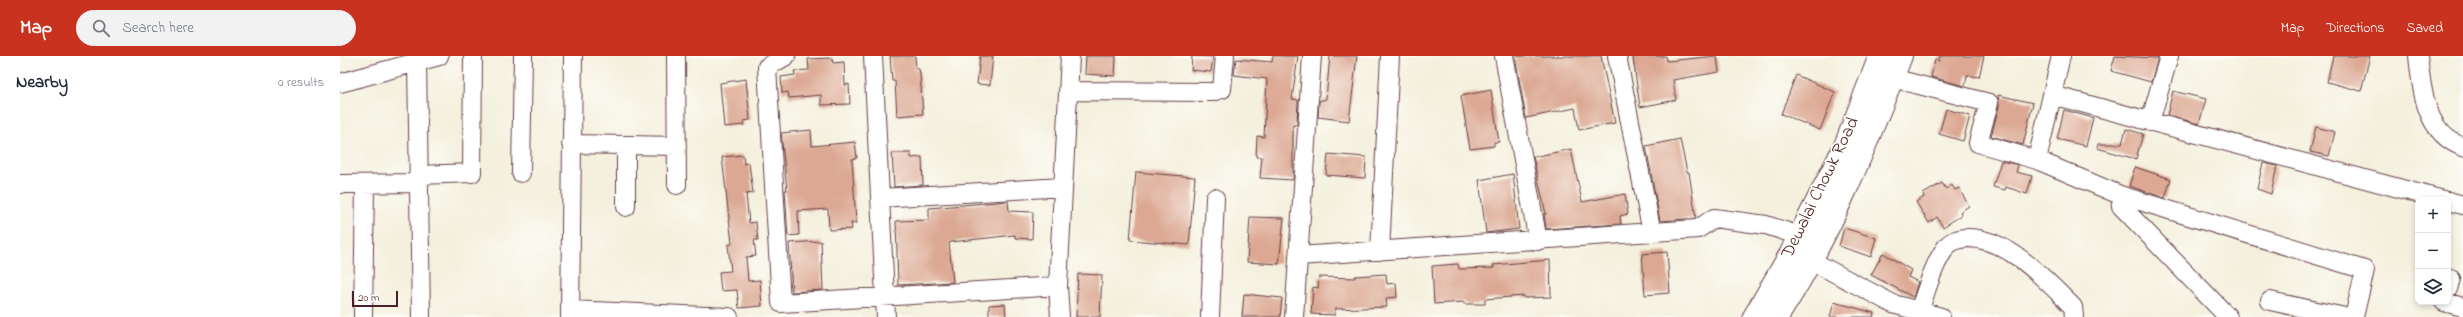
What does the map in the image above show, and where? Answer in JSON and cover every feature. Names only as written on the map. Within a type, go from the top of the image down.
[{"type":"main road","name":"Dewalai Chowk Road","points":[[1754,317],[1800,236],[1845,146],[1880,56]]},
{"type":"main road","name":"Dewalai Chowk Road","points":[[1777,317],[1810,260],[1837,207],[1901,56]]},
{"type":"street","points":[[340,83],[439,56]]},
{"type":"street","points":[[340,184],[365,184],[472,173],[473,56]]},
{"type":"street","points":[[521,173],[523,56]]},
{"type":"street","points":[[573,56],[570,313],[729,317]]},
{"type":"street","points":[[676,56],[677,185]]},
{"type":"street","points":[[786,56],[767,67],[781,303],[1058,286]]},
{"type":"street","points":[[873,56],[886,317]]},
{"type":"street","points":[[1060,317],[1058,286],[1070,56]]},
{"type":"street","points":[[1068,91],[1212,92],[1222,88],[1225,56]]},
{"type":"street","points":[[1294,317],[1312,56]]},
{"type":"street","points":[[1380,251],[1390,56]]},
{"type":"street","points":[[1504,56],[1538,240]]},
{"type":"street","points":[[1617,56],[1652,233]]},
{"type":"street","points":[[2037,160],[2061,56]]},
{"type":"street","points":[[2150,122],[2168,56]]},
{"type":"street","points":[[2418,56],[2423,99],[2437,130],[2451,142],[2463,147]]},
{"type":"street","points":[[417,62],[421,317]]},
{"type":"street","points":[[1892,78],[1988,103],[1978,143],[2037,160],[2120,195],[2365,270],[2354,317]]},
{"type":"street","points":[[2052,95],[2432,197]]},
{"type":"street","points":[[571,144],[677,146]]},
{"type":"street","points":[[626,145],[626,207]]},
{"type":"street","points":[[363,317],[365,184]]},
{"type":"street","points":[[880,198],[1063,187]]},
{"type":"street","points":[[2120,195],[2121,206],[2228,317]]},
{"type":"street","points":[[1210,317],[1215,198]]},
{"type":"street","points":[[2451,202],[2463,205]]},
{"type":"street","points":[[1298,256],[1698,229],[1714,218],[1766,225],[1800,236]]},
{"type":"street","points":[[1919,311],[1936,266],[1947,246],[1958,239],[1980,238],[2003,248],[2042,275],[2073,307],[2074,317]]},
{"type":"street","points":[[1810,260],[1894,304],[1941,317]]},
{"type":"street","points":[[2270,300],[2345,317]]},
{"type":"street","points":[[2451,304],[2463,307]]},
{"type":"street","points":[[2440,317],[2443,305]]},
{"type":"building","points":[[890,56],[915,56],[916,69],[919,69],[920,74],[923,114],[897,116],[895,81],[892,81]]},
{"type":"building","points":[[980,56],[993,56],[990,85],[977,84]]},
{"type":"building","points":[[1086,56],[1116,56],[1115,76],[1085,74]]},
{"type":"building","points":[[1192,56],[1213,57],[1211,72],[1191,70]]},
{"type":"building","points":[[1273,56],[1298,56],[1292,99],[1298,100],[1297,125],[1293,125],[1293,180],[1260,178],[1262,157],[1256,157],[1257,136],[1264,137],[1267,79],[1234,75],[1236,59],[1272,62]]},
{"type":"building","points":[[1330,56],[1357,56],[1349,121],[1318,117],[1319,101],[1326,99]]},
{"type":"building","points":[[1515,56],[1601,56],[1615,123],[1579,130],[1575,108],[1526,118]]},
{"type":"building","points":[[1640,56],[1666,56],[1667,61],[1717,56],[1719,72],[1673,80],[1676,100],[1640,107],[1633,58]]},
{"type":"building","points":[[1940,56],[1984,56],[1979,77],[1967,75],[1965,86],[1931,77],[1935,60],[1939,61]]},
{"type":"building","points":[[2115,56],[2158,58],[2151,82],[2111,71]]},
{"type":"building","points":[[2333,56],[2370,56],[2361,91],[2327,82]]},
{"type":"building","points":[[832,58],[833,63],[844,62],[845,85],[849,84],[850,104],[821,105],[821,95],[789,98],[788,92],[782,93],[781,77],[795,75],[794,71],[809,70],[808,59]]},
{"type":"building","points":[[1796,75],[1835,92],[1820,130],[1781,114]]},
{"type":"building","points":[[746,79],[750,120],[743,121],[744,125],[724,127],[720,83]]},
{"type":"building","points":[[1491,90],[1499,142],[1494,142],[1494,146],[1470,149],[1461,96]]},
{"type":"building","points":[[2173,91],[2206,99],[2199,124],[2167,115]]},
{"type":"building","points":[[1998,95],[2033,103],[2023,145],[1991,136],[1999,106]]},
{"type":"building","points":[[1946,109],[1970,116],[1963,141],[1939,134]]},
{"type":"building","points":[[2064,110],[2093,118],[2086,146],[2057,139]]},
{"type":"building","points":[[2316,127],[2335,132],[2329,156],[2310,152]]},
{"type":"building","points":[[2126,129],[2143,134],[2136,159],[2097,148],[2098,144],[2122,144]]},
{"type":"building","points":[[811,130],[812,146],[855,142],[857,158],[852,159],[856,223],[851,223],[852,229],[829,230],[828,209],[798,211],[799,235],[788,236],[785,190],[787,190],[781,133]]},
{"type":"building","points":[[1680,139],[1687,172],[1689,172],[1696,218],[1660,221],[1646,146]]},
{"type":"building","points":[[1571,149],[1582,202],[1625,194],[1628,214],[1620,216],[1621,224],[1546,229],[1544,214],[1546,214],[1533,157]]},
{"type":"building","points":[[892,153],[911,153],[911,158],[922,157],[923,185],[894,187]]},
{"type":"building","points":[[1328,154],[1366,157],[1365,178],[1326,175]]},
{"type":"building","points":[[743,155],[744,164],[749,163],[753,193],[746,194],[749,223],[756,222],[758,240],[754,240],[756,256],[746,257],[748,281],[760,280],[762,306],[739,308],[737,290],[721,291],[719,272],[731,271],[728,245],[732,244],[722,157]]},
{"type":"building","points":[[2001,161],[2018,165],[2016,172],[2032,176],[2027,194],[2006,187],[2005,190],[1993,187]]},
{"type":"building","points":[[2263,163],[2277,166],[2271,194],[2257,189]]},
{"type":"building","points":[[2135,167],[2171,179],[2165,198],[2129,186]]},
{"type":"building","points":[[1136,172],[1195,177],[1189,245],[1130,240]]},
{"type":"building","points":[[1513,174],[1519,229],[1486,233],[1479,180]]},
{"type":"building","points":[[1942,183],[1946,189],[1952,185],[1955,190],[1959,188],[1969,206],[1960,212],[1962,215],[1943,227],[1937,217],[1929,223],[1916,202],[1924,197],[1923,194]]},
{"type":"building","points":[[1008,201],[1009,211],[1033,212],[1032,239],[1015,238],[1015,235],[951,242],[949,243],[953,282],[898,285],[896,221],[929,220],[929,208]]},
{"type":"building","points":[[1250,217],[1284,218],[1279,264],[1247,262]]},
{"type":"building","points":[[1844,228],[1876,238],[1871,257],[1839,246]]},
{"type":"building","points":[[821,241],[823,290],[792,292],[789,243]]},
{"type":"building","points":[[1667,252],[1670,293],[1645,295],[1642,254]]},
{"type":"building","points":[[1883,253],[1911,270],[1908,277],[1918,282],[1913,297],[1871,275]]},
{"type":"building","points":[[1550,260],[1551,297],[1525,298],[1524,296],[1485,299],[1485,304],[1464,304],[1464,302],[1434,304],[1432,266],[1458,264],[1459,269],[1494,268],[1493,265]]},
{"type":"building","points":[[1078,274],[1102,275],[1100,317],[1076,317]]},
{"type":"building","points":[[1386,274],[1387,284],[1396,283],[1397,297],[1386,298],[1387,307],[1335,309],[1335,315],[1311,314],[1313,287],[1318,288],[1319,277],[1355,278],[1355,276]]},
{"type":"building","points":[[1244,294],[1282,298],[1280,317],[1242,317]]},
{"type":"building","points":[[1834,302],[1874,313],[1873,317],[1830,317]]},
{"type":"building","points":[[1005,304],[1006,317],[989,317],[989,305]]}]
